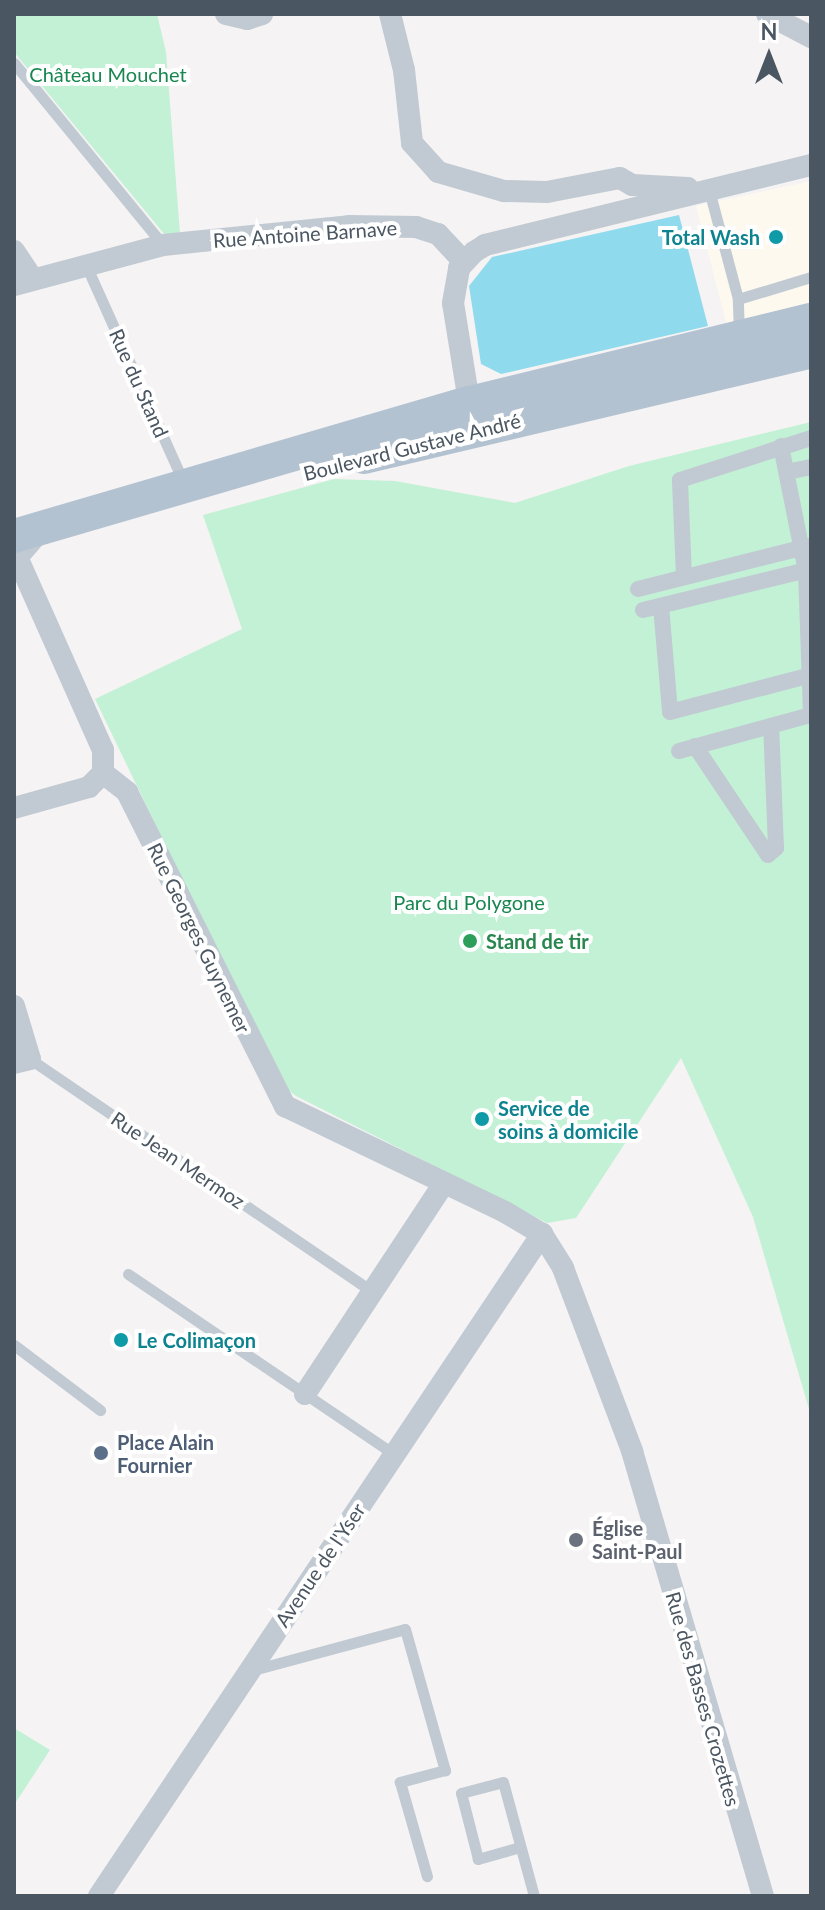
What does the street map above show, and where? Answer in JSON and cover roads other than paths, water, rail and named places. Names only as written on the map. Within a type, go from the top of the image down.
[{"type":"main road","name":"Boulevard Gustave André","points":[[15,550],[191,492],[470,408],[811,320]]},
{"type":"main road","name":"Boulevard Gustave André","points":[[15,550],[51,524],[117,503],[191,492],[393,450],[811,351]]},
{"type":"street","points":[[226,14],[247,19],[262,14]]},
{"type":"street","points":[[390,14],[404,70],[412,143],[438,172],[504,191],[547,192],[620,178],[632,185],[709,190]]},
{"type":"street","points":[[767,14],[811,37]]},
{"type":"street","points":[[393,450],[462,429],[472,423],[453,303],[454,285],[464,262],[485,245],[811,165]]},
{"type":"street","name":"Rue Antoine Barnave","points":[[23,281],[163,245],[349,226],[416,227],[438,234],[464,262]]},
{"type":"street","points":[[14,251],[23,281]]},
{"type":"street","points":[[684,577],[680,480],[811,438]]},
{"type":"street","points":[[771,726],[776,848],[768,855],[687,748],[811,714],[806,547],[781,446]]},
{"type":"street","points":[[787,472],[811,467]]},
{"type":"street","points":[[638,589],[806,547]]},
{"type":"street","points":[[14,808],[89,787],[103,773],[103,750],[15,550]]},
{"type":"street","points":[[643,610],[808,570]]},
{"type":"street","points":[[661,606],[670,712],[810,675]]},
{"type":"street","name":"Rue Georges Guynemer","points":[[103,773],[127,792],[285,1106],[542,1234]]},
{"type":"street","name":"Rue Jean Mermoz","points":[[14,1006],[22,1061]]},
{"type":"street","points":[[305,1394],[444,1183]]},
{"type":"street","name":"Avenue de l'Yser","points":[[99,1896],[542,1234]]},
{"type":"street","name":"Rue des Basses Crozettes","points":[[542,1234],[563,1268],[632,1451],[763,1896]]},
{"type":"lane","points":[[14,63],[163,245]]},
{"type":"lane","points":[[709,190],[738,299],[739,337]]},
{"type":"lane","name":"Rue du Stand","points":[[84,263],[191,492]]},
{"type":"lane","points":[[738,299],[811,277]]},
{"type":"lane","points":[[470,408],[811,333]]},
{"type":"lane","name":"Rue Jean Mermoz","points":[[22,1061],[372,1291]]},
{"type":"lane","points":[[128,1274],[394,1454]]},
{"type":"lane","points":[[14,1345],[100,1410]]},
{"type":"lane","points":[[249,1672],[405,1629],[445,1770],[400,1782],[427,1876]]},
{"type":"lane","points":[[520,1847],[478,1859],[461,1793],[503,1782],[534,1896]]},
{"type":"water","points":[[679,215],[708,326],[501,374],[481,364],[469,286],[492,257]]},
{"type":"place","name":"Total Wash","points":[[776,237]]},
{"type":"place","name":"Stand de tir","points":[[470,941]]},
{"type":"place","name":"Service de soins à domicile","points":[[482,1119]]},
{"type":"place","name":"Le Colimaçon","points":[[121,1340]]},
{"type":"place","name":"Place Alain Fournier","points":[[101,1453]]},
{"type":"place","name":"Église Saint-Paul","points":[[576,1540]]},
{"type":"park label","name":"Château Mouchet","points":[[108,74]]},
{"type":"park label","name":"Parc du Polygone","points":[[469,902]]}]
